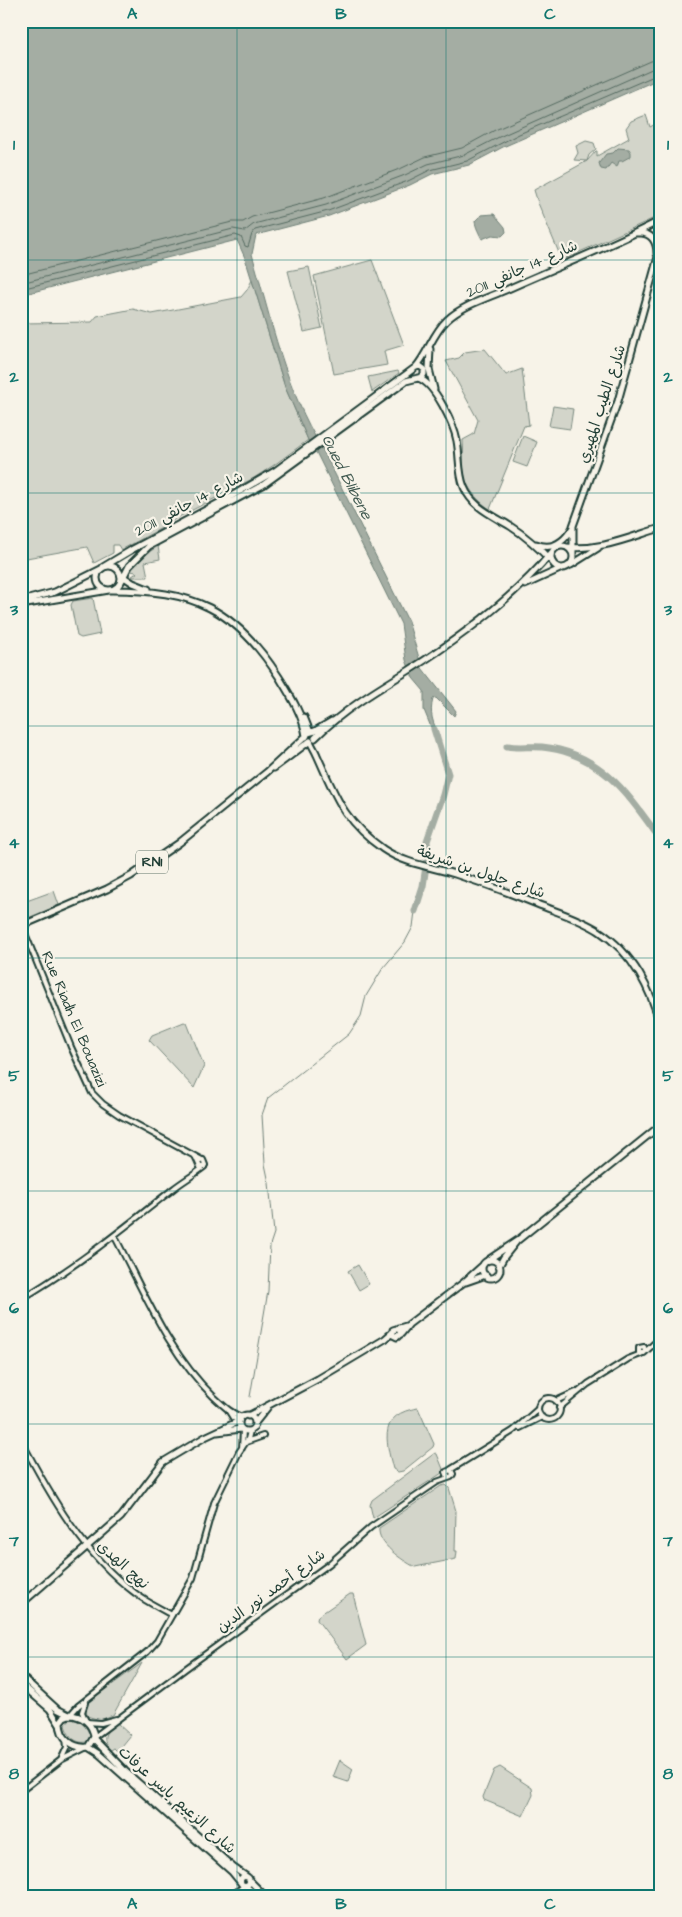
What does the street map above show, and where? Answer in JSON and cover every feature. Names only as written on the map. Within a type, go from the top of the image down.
[{"type":"main road","name":"شارع 14 جانفي 2011","points":[[319,440],[416,367],[437,332],[448,319],[468,307],[661,220]]},
{"type":"main road","points":[[630,235],[640,233],[651,236],[656,246],[656,260]]},
{"type":"main road","name":"شارع الطيب المهيري","points":[[570,547],[573,526],[618,401],[661,246]]},
{"type":"main road","points":[[432,341],[428,358],[435,393]]},
{"type":"main road","points":[[311,447],[406,381],[423,376],[425,371],[422,367],[416,367]]},
{"type":"main road","points":[[418,378],[424,380],[435,393],[455,432],[459,452],[460,474],[470,498],[487,512],[532,542],[557,567],[563,569]]},
{"type":"main road","name":"شارع 14 جانفي 2011","points":[[21,601],[55,592],[102,568],[133,549],[259,481],[311,447]]},
{"type":"main road","name":"شارع 14 جانفي 2011","points":[[122,577],[134,560],[149,546],[263,485],[311,447]]},
{"type":"main road","points":[[532,542],[543,546],[554,546],[565,539],[573,526]]},
{"type":"main road","name":"RN1","points":[[516,590],[534,579],[563,569],[600,547],[661,528]]},
{"type":"main road","name":"RN1","points":[[311,737],[373,692],[454,639],[516,590],[559,546],[600,547]]},
{"type":"main road","points":[[570,547],[574,555],[570,565]]},
{"type":"main road","points":[[552,552],[551,558],[553,563]]},
{"type":"main road","points":[[122,577],[118,587],[111,590],[102,587],[97,576],[102,568],[115,567],[122,577],[137,585],[202,603],[230,620],[246,634],[267,659],[311,737]]},
{"type":"main road","points":[[21,605],[111,590],[154,591]]},
{"type":"main road","points":[[298,711],[308,724],[311,737]]},
{"type":"main road","name":"RN1","points":[[22,926],[132,876],[180,843],[326,724],[339,718]]},
{"type":"main road","points":[[308,724],[317,726],[326,724]]},
{"type":"main road","name":"شارع جلول بن شريفة","points":[[311,737],[316,754],[344,813],[384,850],[420,865],[495,888],[588,925],[604,934],[625,955],[644,981],[655,1005],[661,1028]]},
{"type":"main road","points":[[21,1604],[121,1517],[163,1462],[184,1448],[268,1406],[397,1334],[518,1240],[654,1128],[661,1120]]},
{"type":"main road","points":[[654,1128],[661,1125]]},
{"type":"main road","points":[[463,1283],[478,1276],[496,1276],[504,1257],[518,1240]]},
{"type":"main road","points":[[486,1275],[483,1270],[486,1263],[494,1260],[499,1266]]},
{"type":"main road","points":[[397,1334],[394,1329],[409,1324]]},
{"type":"main road","points":[[216,1432],[250,1431],[268,1406]]},
{"type":"main road","points":[[248,1416],[253,1418],[255,1423]]},
{"type":"main road","points":[[240,1419],[242,1430]]},
{"type":"main road","points":[[21,1676],[57,1708],[86,1721],[93,1730],[94,1738],[87,1747],[77,1746],[66,1738],[50,1709],[21,1684]]},
{"type":"main road","points":[[60,1725],[62,1720],[69,1715]]},
{"type":"main road","name":"شارع الزعيم ياسر عرفات","points":[[94,1738],[125,1771],[265,1896]]},
{"type":"main road","name":"شارع الزعيم ياسر عرفات","points":[[87,1747],[99,1754],[193,1836],[232,1872],[243,1885],[258,1896]]},
{"type":"main road","points":[[243,1885],[249,1884],[248,1879]]},
{"type":"street","name":"Rue Riadh El Bouazizi","points":[[22,926],[70,1047],[92,1093],[103,1104],[119,1115],[194,1156],[200,1162]]},
{"type":"street","points":[[21,1299],[48,1284],[115,1237],[190,1176],[204,1167],[201,1167],[200,1162]]},
{"type":"street","points":[[190,1176],[200,1162]]},
{"type":"street","points":[[115,1237],[172,1346],[208,1390],[240,1419]]},
{"type":"street","points":[[628,1359],[641,1347],[660,1339]]},
{"type":"street","points":[[556,1401],[578,1391],[628,1359],[643,1352],[660,1339]]},
{"type":"street","points":[[641,1347],[643,1352]]},
{"type":"street","points":[[559,1408],[578,1391]]},
{"type":"street","points":[[551,1398],[556,1401],[559,1408],[558,1414],[554,1418],[542,1417],[514,1430],[538,1409],[544,1399],[551,1398]]},
{"type":"street","points":[[538,1409],[542,1417]]},
{"type":"street","points":[[242,1430],[242,1448]]},
{"type":"street","name":"شارع أحمد نور الدين","points":[[94,1738],[118,1718],[329,1564],[371,1526],[514,1430]]},
{"type":"street","points":[[69,1715],[147,1652],[157,1641],[193,1578],[214,1503],[250,1431]]},
{"type":"street","points":[[246,1442],[263,1436]]},
{"type":"street","name":"نهج الهدى","points":[[21,1440],[37,1470],[86,1546],[136,1594],[172,1615]]},
{"type":"street","name":"شارع أحمد نور الدين","points":[[437,1482],[451,1477],[449,1472]]},
{"type":"street","points":[[86,1721],[82,1712],[88,1698]]},
{"type":"street","name":"شارع أحمد نور الدين","points":[[86,1721],[101,1723],[118,1718]]},
{"type":"street","points":[[61,1760],[67,1747],[66,1738]]},
{"type":"street","points":[[21,1791],[61,1760],[87,1747]]},
{"type":"street","points":[[231,1896],[243,1885]]},
{"type":"shaded area","points":[[646,115],[650,127],[661,121],[661,215],[562,260],[534,190],[587,161],[596,151],[597,156],[629,138],[626,128],[631,121]]},
{"type":"shaded area","points":[[586,141],[594,143],[596,149],[589,155],[587,161],[574,160],[578,153],[576,146]]},
{"type":"shaded area","points":[[372,260],[404,345],[384,351],[387,365],[334,374],[314,276]]},
{"type":"shaded area","points":[[309,267],[322,328],[304,332],[288,271]]},
{"type":"shaded area","points":[[252,280],[285,387],[308,440],[254,478],[175,519],[121,550],[118,545],[113,545],[113,553],[94,563],[87,547],[21,559],[21,323],[92,322],[97,316],[133,309],[152,314],[241,297]]},
{"type":"shaded area","points":[[485,349],[506,375],[522,369],[529,425],[524,426],[490,509],[472,492],[464,474],[463,440],[474,434],[478,420],[446,361],[459,358],[465,352]]},
{"type":"shaded area","points":[[398,371],[399,373],[372,392],[368,377]]},
{"type":"shaded area","points":[[553,406],[573,409],[570,429],[549,426]]},
{"type":"shaded area","points":[[523,436],[537,442],[527,467],[513,462]]},
{"type":"shaded area","points":[[158,546],[160,559],[145,562],[148,577],[133,577],[137,573],[131,571],[136,563]]},
{"type":"shaded area","points":[[93,598],[100,634],[81,638],[77,636],[71,605],[73,601]]},
{"type":"shaded area","points":[[54,891],[59,905],[21,921],[21,903]]},
{"type":"shaded area","points":[[184,1022],[187,1023],[204,1066],[194,1088],[149,1040],[152,1035]]},
{"type":"shaded area","points":[[358,1265],[369,1284],[359,1290],[348,1271]]},
{"type":"shaded area","points":[[418,1408],[434,1444],[433,1447],[403,1471],[398,1472],[393,1469],[390,1458],[387,1438],[388,1430],[391,1422],[397,1416],[405,1411]]},
{"type":"shaded area","points":[[435,1453],[443,1469],[442,1473],[373,1518],[370,1505],[372,1500]]},
{"type":"shaded area","points":[[446,1485],[449,1488],[456,1511],[456,1559],[415,1567],[397,1556],[386,1546],[379,1534],[379,1528],[441,1486]]},
{"type":"shaded area","points":[[350,1594],[353,1594],[366,1645],[347,1659],[317,1620],[318,1616]]},
{"type":"shaded area","points":[[142,1663],[113,1715],[100,1720],[87,1716],[85,1709],[88,1702]]},
{"type":"shaded area","points":[[70,1719],[80,1722],[85,1726],[89,1732],[89,1741],[77,1741],[68,1733],[65,1725]]},
{"type":"shaded area","points":[[117,1723],[130,1735],[117,1751],[114,1748],[111,1750],[107,1746],[105,1735]]},
{"type":"shaded area","points":[[340,1760],[353,1769],[348,1782],[333,1777]]},
{"type":"shaded area","points":[[500,1767],[532,1788],[533,1795],[523,1816],[484,1800],[483,1797],[494,1770]]},
{"type":"water","points":[[21,21],[661,21],[661,78],[503,147],[469,165],[432,174],[410,185],[329,216],[256,235],[252,254],[289,379],[309,426],[322,448],[408,621],[422,668],[456,711],[454,716],[436,698],[433,699],[432,718],[439,736],[435,737],[424,710],[424,691],[413,678],[406,660],[401,624],[316,452],[308,440],[285,387],[245,258],[237,240],[21,295]]},
{"type":"water","points":[[618,148],[629,149],[631,156],[619,161],[617,167],[611,163],[606,170],[601,169],[599,163],[606,154],[613,153]]},
{"type":"water","points":[[494,214],[505,227],[506,232],[502,236],[492,235],[482,239],[475,221],[481,215]]},
{"type":"waterway","points":[[415,911],[423,886],[428,853],[427,841],[443,795],[448,774],[434,729]]},
{"type":"waterway","name":"Oued Blibene","points":[[507,746],[542,747],[563,751],[598,767],[625,793],[661,840]]},
{"type":"waterway","points":[[250,1397],[268,1291],[270,1245],[274,1233],[269,1183],[265,1164],[262,1115],[268,1098],[349,1034],[361,1016],[366,996],[383,968],[405,942],[413,927],[415,911]]}]
